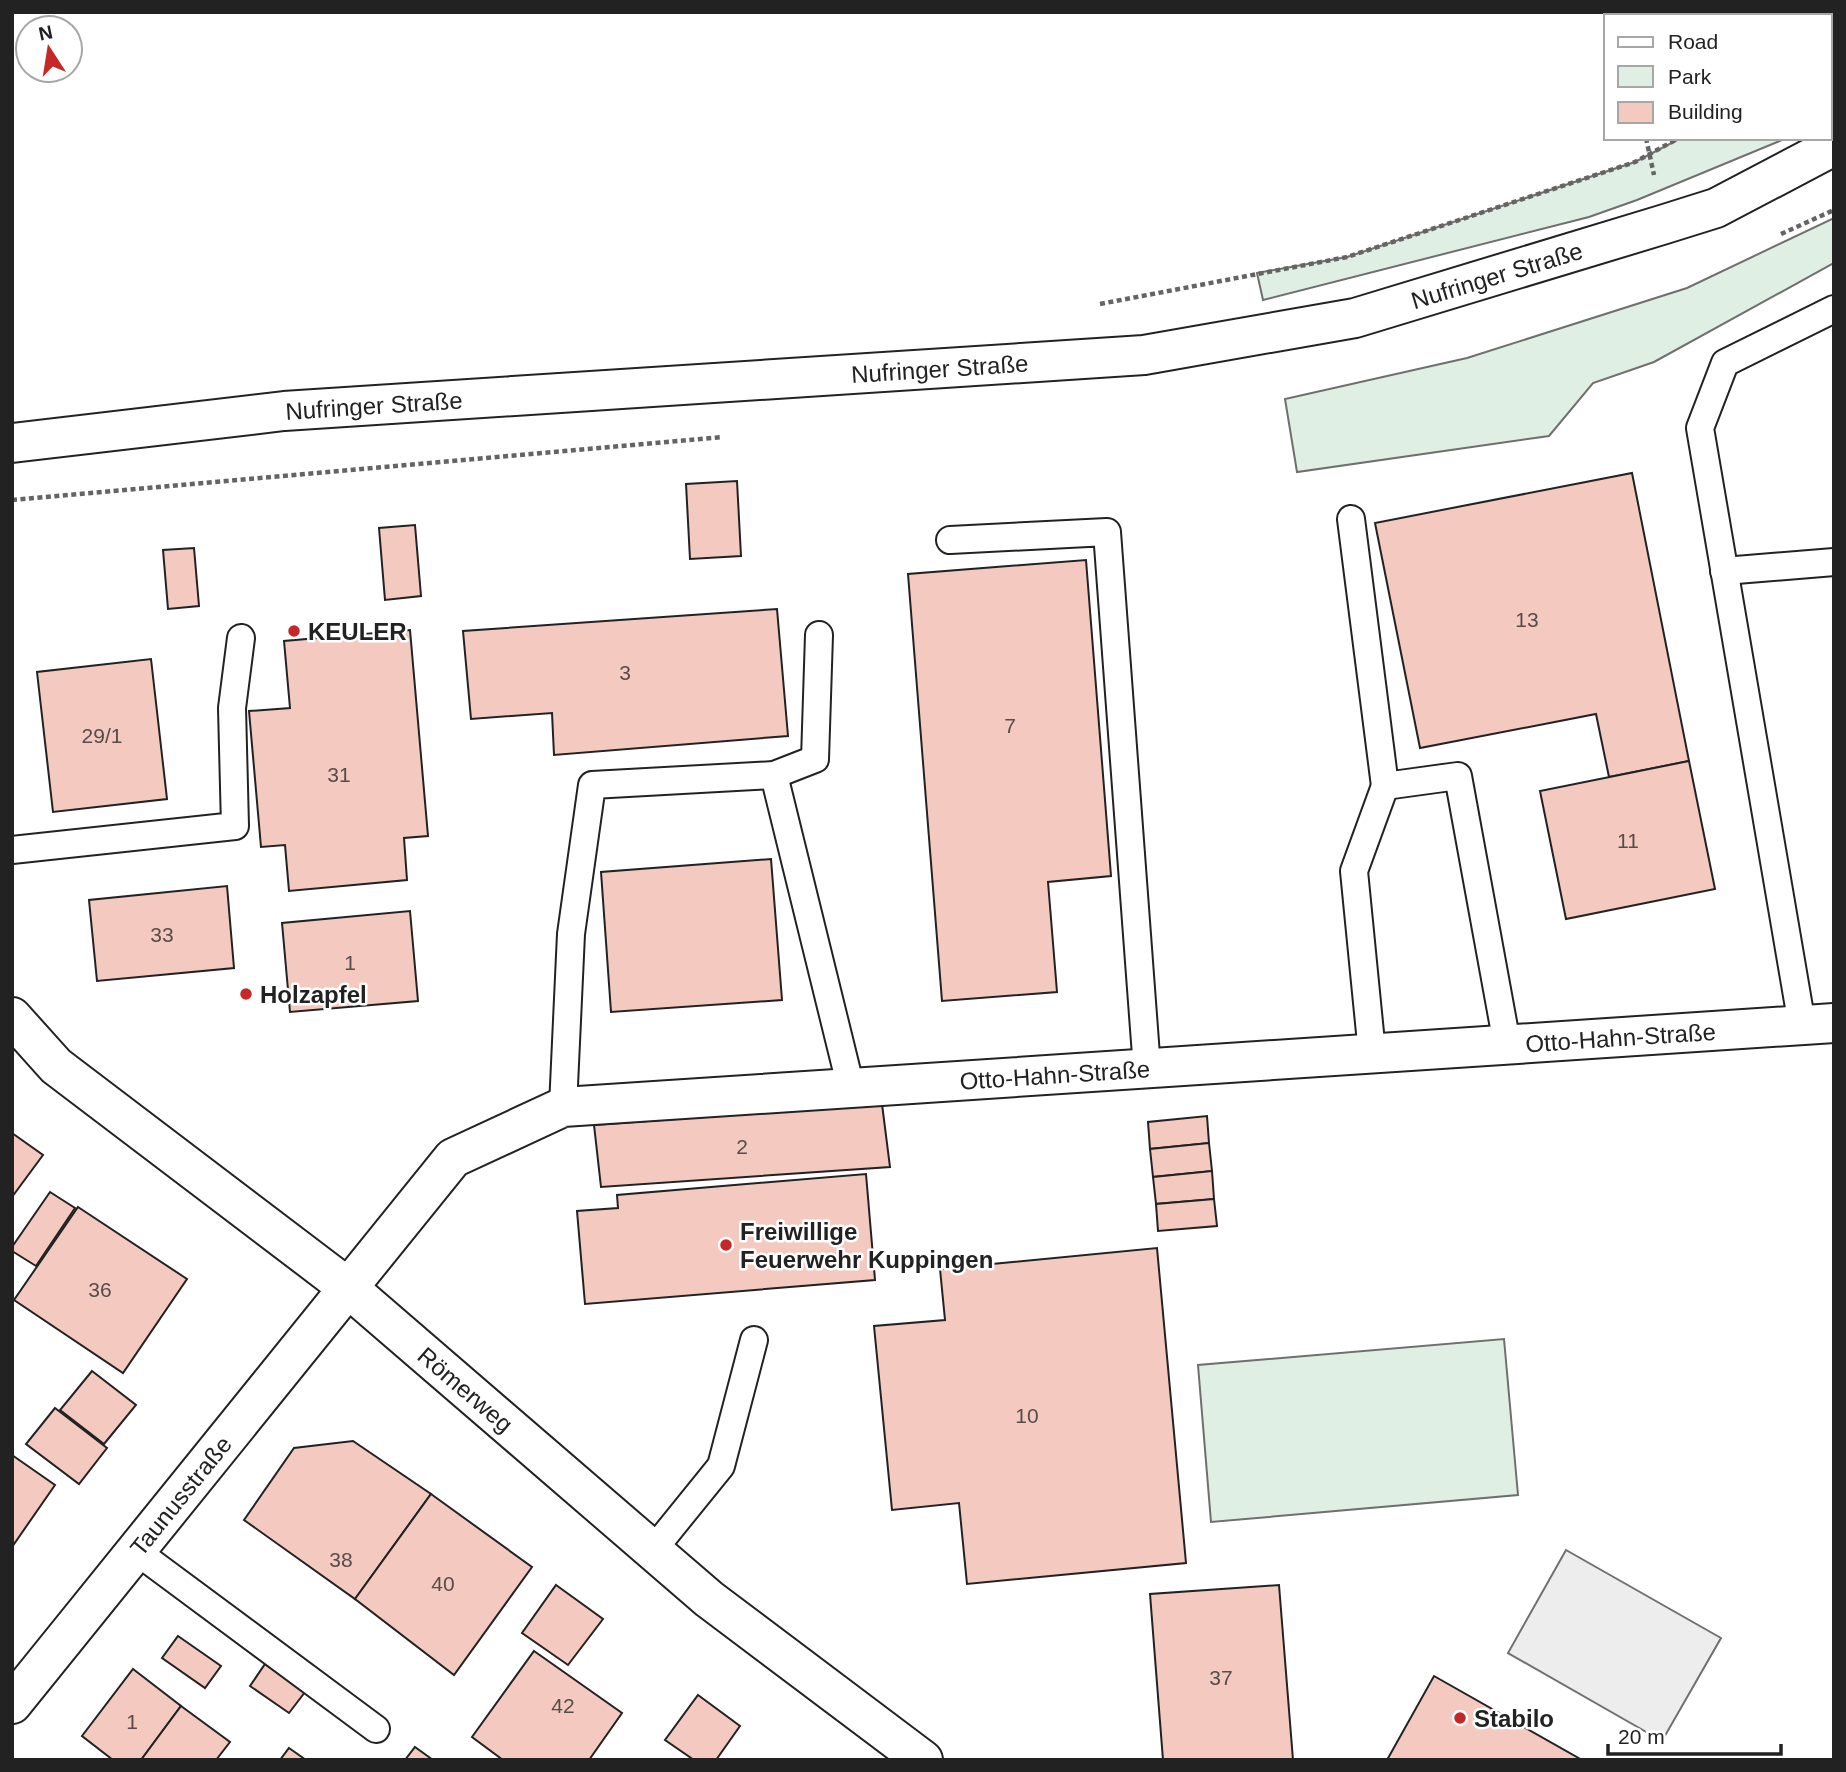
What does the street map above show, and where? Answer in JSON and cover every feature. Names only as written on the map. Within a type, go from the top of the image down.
[{"type":"street","name":"Nufringer Straße","points":[[12,443],[284,411],[1144,355],[1355,318],[1626,236],[1716,208],[1834,146]]},
{"type":"street","name":"Römerweg","points":[[12,1017],[56,1066],[347,1287],[709,1599],[923,1760]]},
{"type":"street","name":"Otto-Hahn-Straße","points":[[347,1287],[453,1158],[563,1107],[1818,1024]]},
{"type":"street","name":"Taunusstraße","points":[[12,1704],[347,1287]]},
{"type":"lane","points":[[1818,1024],[1724,571],[1700,428],[1725,363],[1834,309]]},
{"type":"lane","points":[[1351,519],[1385,786],[1354,871],[1372,1053]]},
{"type":"lane","points":[[950,540],[1107,532],[1147,1069]]},
{"type":"lane","points":[[1724,571],[1834,562]]},
{"type":"lane","points":[[563,1107],[571,934],[592,785],[774,775],[815,759],[819,635]]},
{"type":"lane","points":[[12,850],[235,826],[232,708],[241,638]]},
{"type":"lane","points":[[774,775],[851,1088]]},
{"type":"lane","points":[[1385,786],[1458,776],[1507,1044]]},
{"type":"lane","points":[[653,1550],[720,1466],[754,1340]]},
{"type":"lane","points":[[136,1551],[376,1729]]},
{"type":"path","points":[[1093,306],[1347,257],[1635,162],[1675,140]]},
{"type":"green space","points":[[1677,140],[1782,140],[1589,217],[1263,300],[1257,273],[1347,257],[1635,162]]},
{"type":"green space","points":[[1834,218],[1834,263],[1654,362],[1593,383],[1549,436],[1297,472],[1285,399],[1467,358],[1687,288]]},
{"type":"green space","points":[[1504,1339],[1518,1495],[1211,1522],[1198,1365]]},
{"type":"shaded area","points":[[1566,1550],[1721,1638],[1662,1741],[1508,1653]]},
{"type":"building","points":[[1632,473],[1689,761],[1609,777],[1596,714],[1420,748],[1375,523]]},
{"type":"building","points":[[737,481],[741,556],[690,559],[686,484]]},
{"type":"building","points":[[415,525],[421,596],[385,600],[379,528]]},
{"type":"building","points":[[194,548],[199,606],[168,609],[163,550]]},
{"type":"building","points":[[1086,560],[1111,876],[1048,882],[1057,992],[942,1001],[908,574]]},
{"type":"building","points":[[777,609],[788,736],[554,755],[552,713],[471,719],[463,631]]},
{"type":"building","points":[[410,630],[428,836],[404,838],[407,880],[289,891],[285,845],[261,847],[249,711],[290,708],[284,641]]},
{"type":"building","points":[[151,659],[167,799],[53,812],[37,672]]},
{"type":"building","points":[[1689,761],[1715,889],[1566,919],[1540,791]]},
{"type":"building","points":[[771,859],[782,1000],[611,1012],[601,872]]},
{"type":"building","points":[[227,886],[234,968],[97,981],[89,900]]},
{"type":"building","points":[[410,911],[418,1001],[290,1012],[282,923]]},
{"type":"building","points":[[882,1104],[890,1167],[601,1187],[594,1125]]},
{"type":"building","points":[[1207,1116],[1209,1143],[1150,1149],[1148,1122]]},
{"type":"building","points":[[12,1133],[43,1155],[12,1197]]},
{"type":"building","points":[[1209,1143],[1212,1171],[1153,1177],[1150,1149]]},
{"type":"building","points":[[1212,1171],[1214,1199],[1156,1204],[1153,1177]]},
{"type":"building","name":"Freiwillige Feuerwehr Kuppingen","points":[[866,1174],[875,1280],[585,1304],[577,1211],[618,1208],[617,1195]]},
{"type":"building","points":[[50,1192],[75,1208],[36,1266],[12,1251],[12,1247]]},
{"type":"building","points":[[1214,1199],[1217,1226],[1158,1231],[1156,1204]]},
{"type":"building","points":[[78,1207],[187,1279],[123,1373],[14,1300]]},
{"type":"building","points":[[1157,1248],[1186,1563],[967,1584],[959,1503],[892,1510],[874,1326],[945,1320],[940,1269]]},
{"type":"building","points":[[92,1371],[136,1405],[104,1444],[60,1410]]},
{"type":"building","points":[[55,1408],[107,1448],[79,1484],[26,1444]]},
{"type":"building","points":[[353,1441],[431,1494],[355,1599],[244,1520],[294,1448]]},
{"type":"building","points":[[12,1455],[55,1485],[12,1547]]},
{"type":"building","points":[[431,1494],[532,1567],[454,1675],[355,1599]]},
{"type":"building","points":[[556,1585],[603,1619],[568,1665],[522,1633]]},
{"type":"building","points":[[1279,1585],[1293,1760],[1163,1760],[1150,1594]]},
{"type":"building","points":[[178,1636],[221,1666],[205,1688],[162,1658]]},
{"type":"building","points":[[534,1651],[622,1713],[589,1760],[503,1760],[472,1737]]},
{"type":"building","points":[[265,1664],[305,1692],[289,1713],[250,1686]]},
{"type":"building","points":[[133,1669],[181,1706],[141,1760],[113,1760],[82,1736]]},
{"type":"building","name":"Stabilo","points":[[1434,1676],[1582,1760],[1387,1760]]},
{"type":"building","points":[[698,1695],[740,1726],[716,1760],[694,1760],[665,1740]]},
{"type":"building","points":[[181,1706],[230,1742],[216,1760],[141,1760]]},
{"type":"building","points":[[415,1747],[433,1760],[405,1760]]},
{"type":"building","points":[[289,1748],[306,1760],[280,1760]]},
{"type":"place","name":"KEULER","points":[[294,631]]},
{"type":"place","name":"Holzapfel","points":[[246,994]]},
{"type":"place","name":"Freiwillige Feuerwehr Kuppingen","points":[[726,1245]]},
{"type":"place","name":"Stabilo","points":[[1460,1718]]}]
